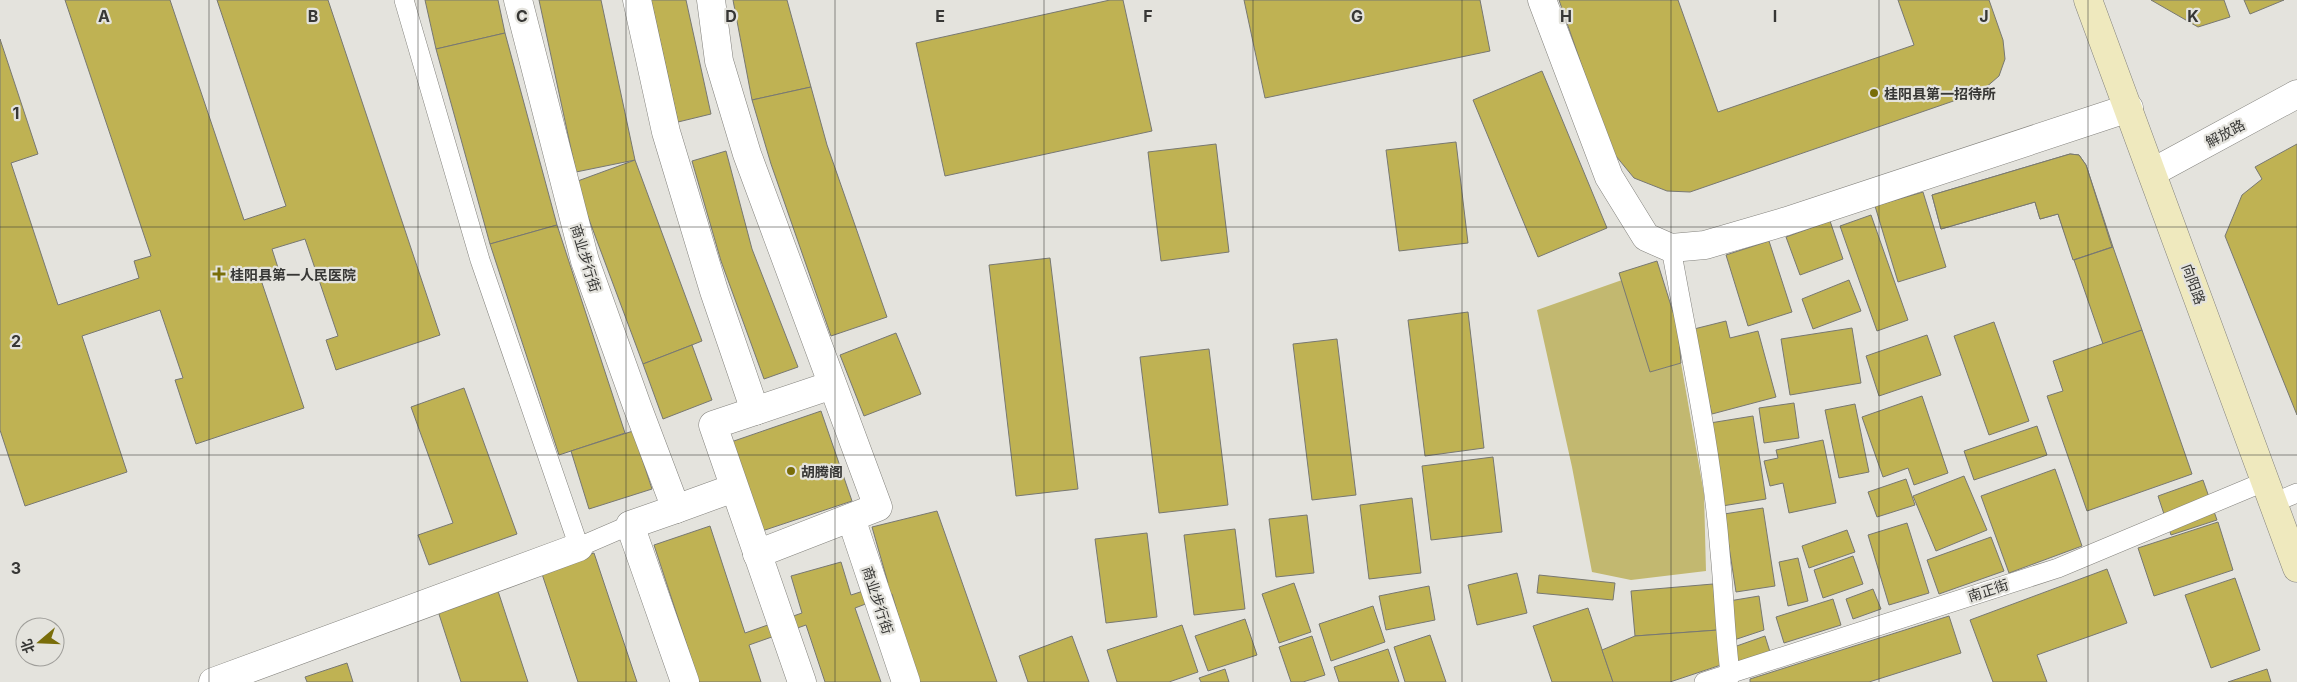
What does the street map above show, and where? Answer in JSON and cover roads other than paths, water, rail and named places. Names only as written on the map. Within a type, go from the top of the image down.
[{"type":"main road","name":"向阳路","points":[[2088,0],[2153,172],[2279,492],[2297,568]]},
{"type":"street","name":"商业步行街","points":[[518,0],[585,261],[636,406],[676,509]]},
{"type":"street","points":[[638,0],[666,132],[714,290],[755,411]]},
{"type":"street","points":[[711,0],[719,61],[747,154],[878,507],[757,554]]},
{"type":"street","points":[[1542,0],[1609,177],[1646,237],[1671,248],[1705,245],[1787,221],[2129,108]]},
{"type":"street","name":"解放路","points":[[2153,172],[2297,94]]},
{"type":"street","points":[[802,682],[713,425],[832,384]]},
{"type":"street","points":[[685,682],[630,525],[734,488]]},
{"type":"street","name":"商业步行街","points":[[851,518],[906,682]]},
{"type":"street","points":[[213,682],[579,546]]},
{"type":"lane","points":[[404,0],[480,260],[579,546],[630,525]]},
{"type":"lane","points":[[1671,248],[1702,417],[1720,552],[1722,602],[1729,678]]},
{"type":"lane","name":"南正街","points":[[1704,682],[1729,678],[2279,492]]},
{"type":"place","name":"桂阳县第一招待所","points":[[1874,93]]},
{"type":"place","name":"桂阳县第一人民医院","points":[[219,274]]},
{"type":"place","name":"胡腾阁","points":[[791,471]]}]
